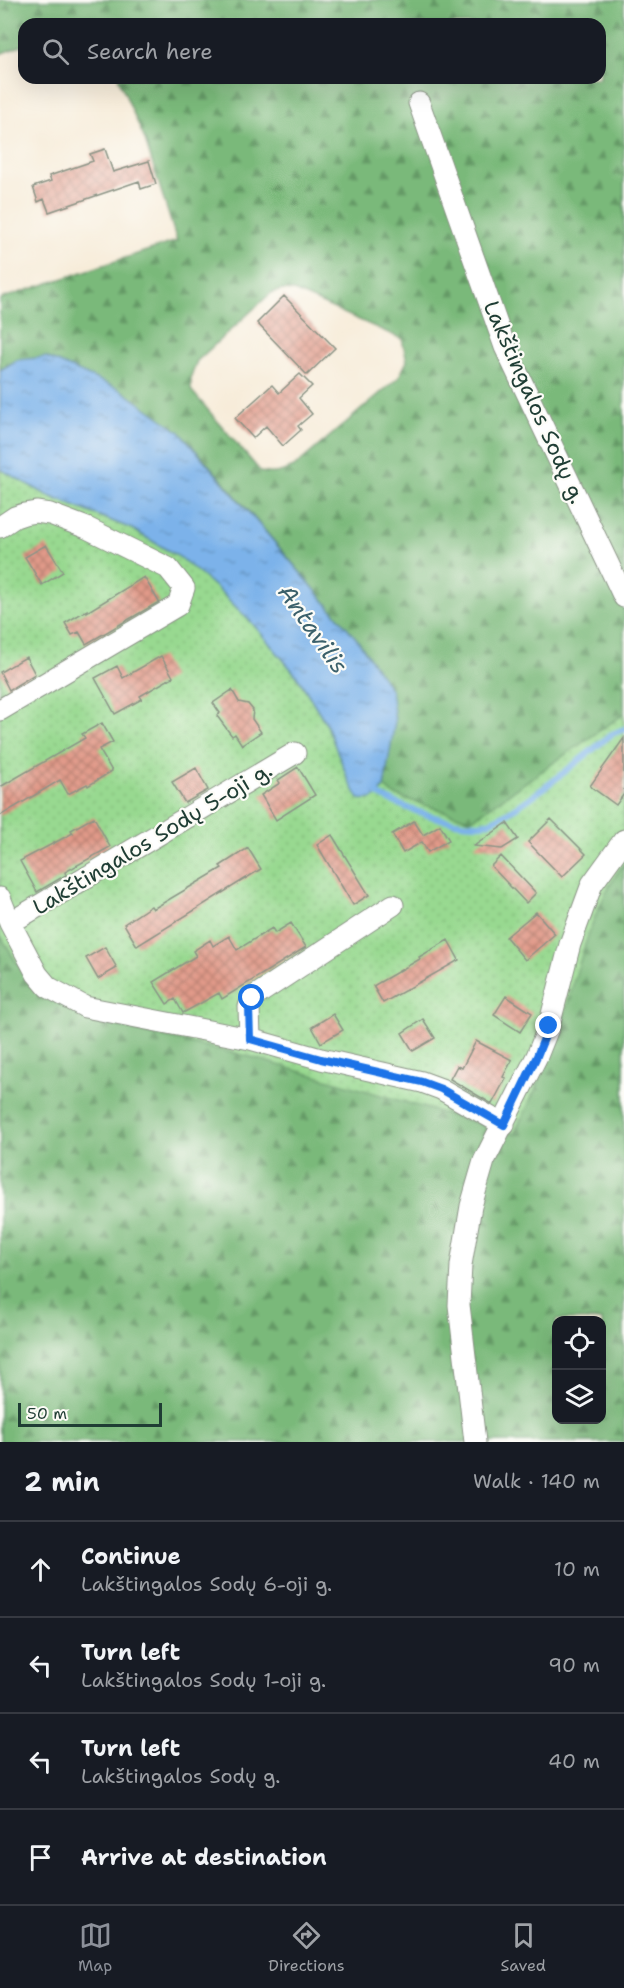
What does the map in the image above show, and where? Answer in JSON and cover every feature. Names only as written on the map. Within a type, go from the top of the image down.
[{"type":"street","name":"Lakštingalos Sodų g.","points":[[419,103],[506,347],[624,597]]},
{"type":"street","points":[[0,527],[15,516],[36,512],[50,514],[87,528],[168,568],[184,588],[178,605],[0,710]]},
{"type":"street","name":"Lakštingalos Sodų 5-oji g.","points":[[10,923],[295,753]]},
{"type":"street","points":[[475,1442],[459,1305],[461,1265],[471,1206],[484,1161],[504,1125],[549,1026],[570,944],[592,884],[624,840]]},
{"type":"street","points":[[0,898],[36,974],[48,987],[85,1007],[250,1039],[321,1059],[422,1082],[441,1089],[504,1125]]},
{"type":"street","points":[[250,1039],[249,1007],[252,998],[393,905]]},
{"type":"green space","points":[[0,0],[624,0],[624,714],[471,820],[394,795],[384,787],[388,759],[391,690],[356,638],[180,432],[17,360],[0,370],[0,299],[177,241],[145,140],[121,84],[606,84],[606,18],[18,18],[18,47],[0,54]],"holes":[[[282,290],[294,291],[402,339],[407,361],[399,377],[294,467],[278,472],[261,472],[191,390],[191,376],[197,361],[271,293]]]},
{"type":"green space","points":[[0,469],[49,496],[132,529],[181,558],[219,590],[253,624],[297,676],[326,723],[349,781],[379,795],[384,787],[394,795],[471,820],[624,714],[624,863],[611,883],[592,925],[553,1050],[514,1134],[251,1057],[121,1027],[49,998],[15,960],[0,935]]},
{"type":"green space","points":[[624,863],[624,1442],[0,1442],[0,935],[15,960],[49,998],[121,1027],[251,1057],[557,1040],[583,948],[601,903]]},
{"type":"water","points":[[46,357],[121,390],[180,432],[356,638],[391,690],[395,721],[384,787],[376,796],[367,800],[359,799],[349,781],[326,723],[297,676],[253,624],[219,590],[181,558],[132,529],[49,496],[0,469],[0,370],[17,360]]},
{"type":"building","points":[[105,149],[113,172],[149,161],[156,184],[141,189],[139,181],[49,212],[44,199],[38,202],[33,187],[51,181],[49,176],[93,161],[90,154]]},
{"type":"building","points":[[284,296],[335,348],[307,375],[257,323]]},
{"type":"building","points":[[300,374],[312,386],[299,398],[312,414],[298,426],[301,430],[283,446],[266,426],[253,438],[235,418],[272,385],[279,393]]},
{"type":"building","points":[[46,545],[63,572],[42,585],[25,557]]},
{"type":"building","points":[[144,577],[159,602],[86,644],[79,632],[72,635],[65,623]]},
{"type":"building","points":[[161,656],[173,677],[140,696],[142,699],[115,714],[95,678],[117,666],[123,678]]},
{"type":"building","points":[[26,657],[35,674],[9,690],[0,672]]},
{"type":"building","points":[[232,690],[239,702],[248,704],[253,710],[252,719],[261,732],[242,745],[235,734],[232,736],[217,716],[220,713],[213,703]]},
{"type":"building","points":[[102,723],[113,742],[99,749],[112,771],[88,786],[87,784],[68,794],[60,780],[0,816],[0,787],[85,738],[82,734]]},
{"type":"building","points":[[624,738],[624,794],[616,805],[590,786]]},
{"type":"building","points":[[298,767],[315,795],[276,820],[261,795],[280,783],[278,780]]},
{"type":"building","points":[[196,768],[208,790],[185,803],[172,782]]},
{"type":"building","points":[[94,817],[110,847],[65,872],[66,875],[37,892],[20,861],[73,833],[71,830]]},
{"type":"building","points":[[551,819],[586,854],[562,877],[528,842]]},
{"type":"building","points":[[414,821],[423,835],[440,825],[449,840],[428,852],[422,842],[403,853],[392,834]]},
{"type":"building","points":[[507,823],[518,839],[502,849],[474,846]]},
{"type":"building","points":[[332,835],[369,895],[353,905],[317,845]]},
{"type":"building","points":[[248,848],[261,869],[137,946],[124,924],[151,906],[153,909],[222,868],[220,866]]},
{"type":"building","points":[[501,856],[536,893],[526,903],[491,866]]},
{"type":"building","points":[[536,912],[555,934],[525,960],[506,937]]},
{"type":"building","points":[[291,923],[306,947],[222,999],[219,993],[183,1013],[175,999],[167,1004],[153,982],[196,956],[193,951],[210,940],[213,946],[229,936],[237,950],[272,928],[275,933]]},
{"type":"building","points":[[448,940],[459,960],[383,1003],[373,986]]},
{"type":"building","points":[[105,947],[117,968],[98,979],[86,958]]},
{"type":"building","points":[[506,996],[532,1013],[520,1032],[494,1015]]},
{"type":"building","points":[[333,1014],[343,1030],[321,1043],[312,1027]]},
{"type":"building","points":[[423,1019],[435,1038],[413,1051],[402,1033]]},
{"type":"building","points":[[476,1041],[512,1060],[503,1077],[506,1078],[492,1104],[450,1079],[457,1066],[462,1068]]},
{"type":"waterway","name":"Antavilis","points":[[376,789],[379,795],[428,815],[455,822],[480,824],[492,821],[527,800],[612,734],[624,729]]},
{"type":"route","points":[[252,998],[248,1019],[250,1039],[321,1059],[422,1082],[441,1089],[504,1125],[549,1026]]}]
